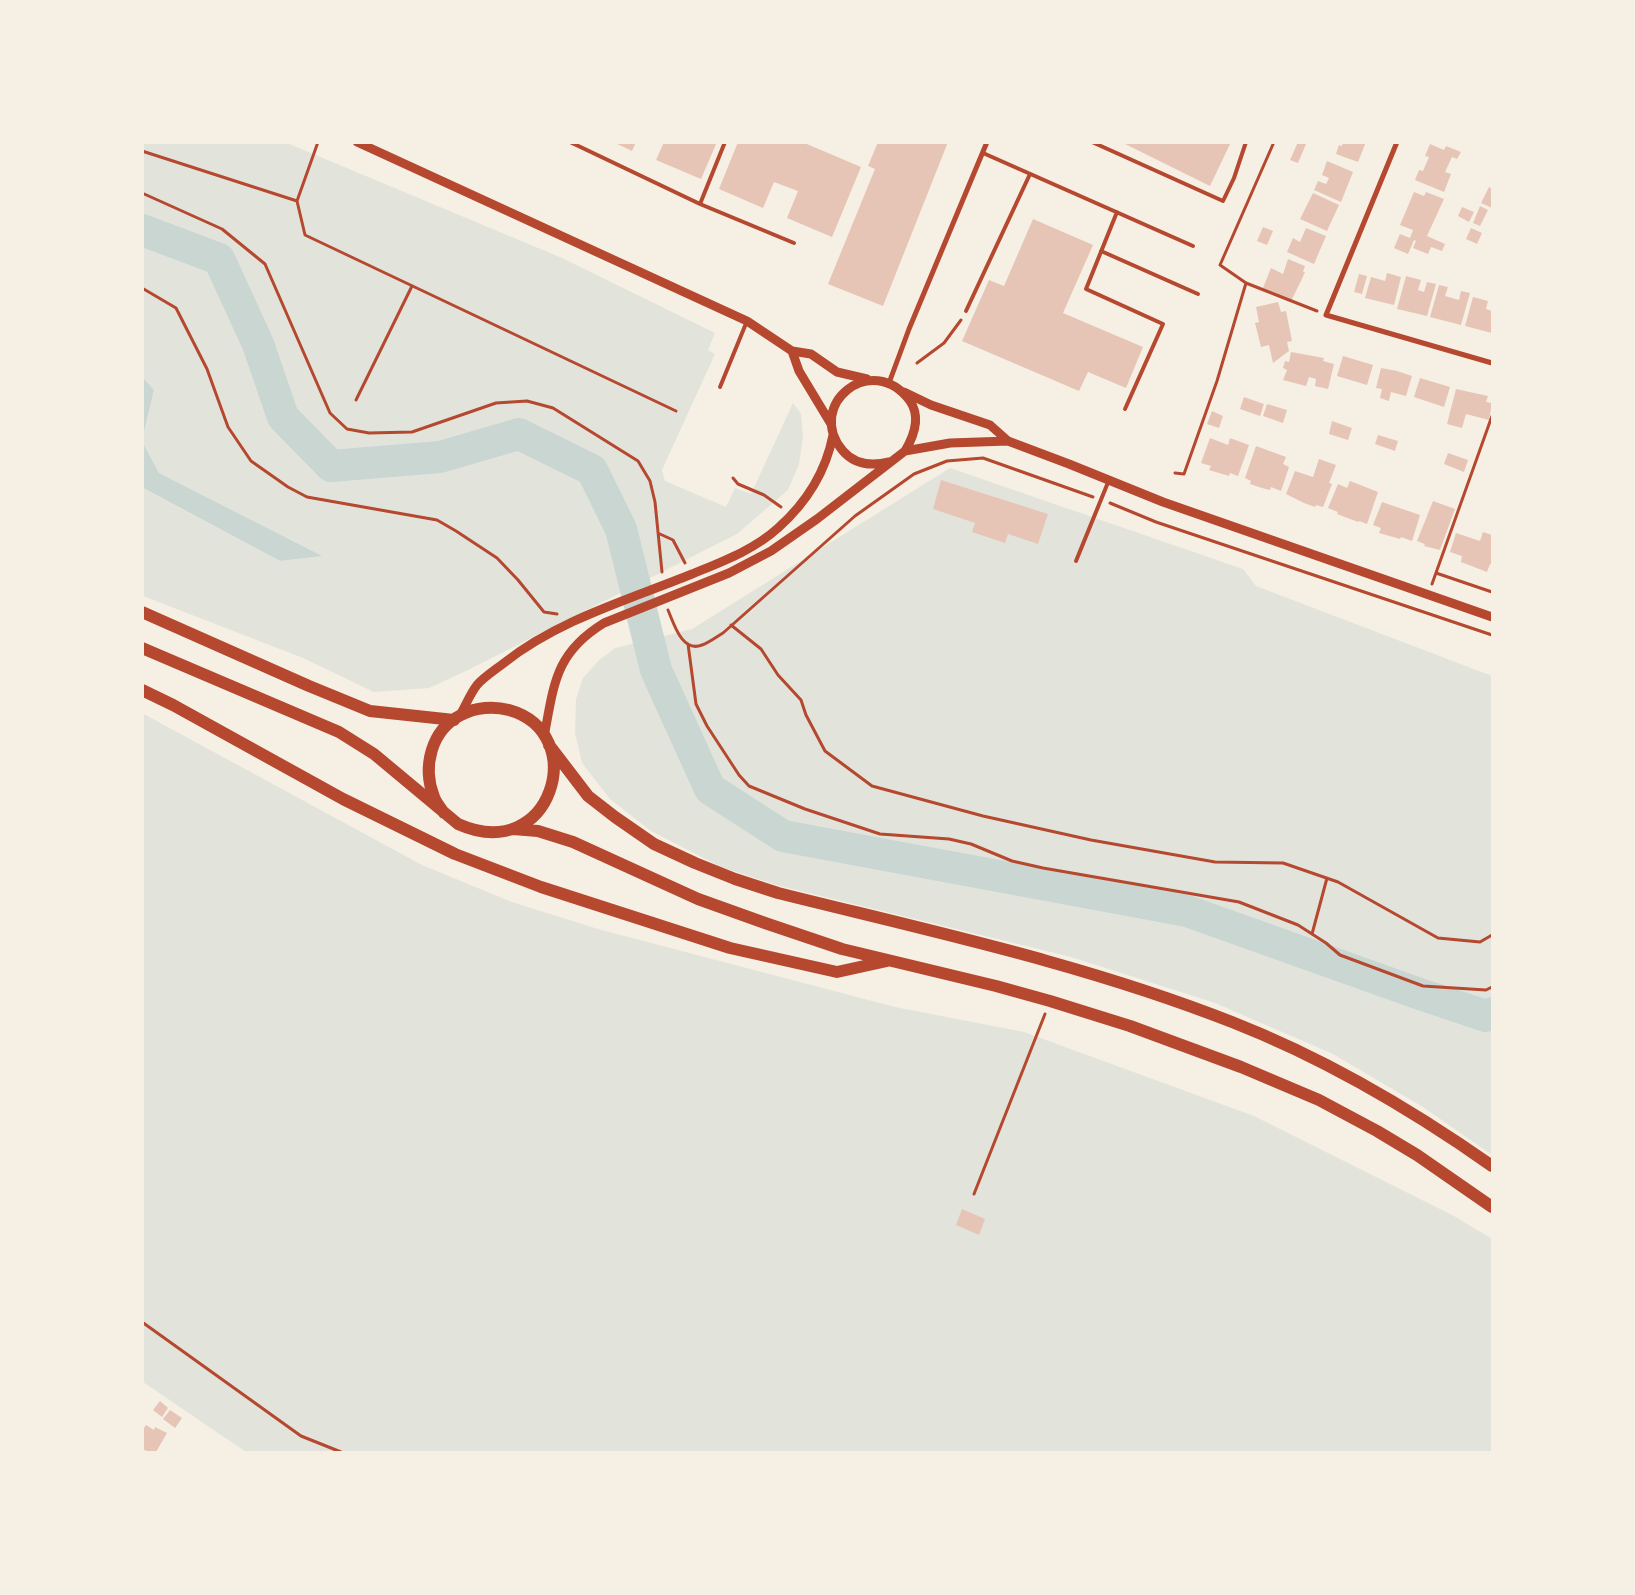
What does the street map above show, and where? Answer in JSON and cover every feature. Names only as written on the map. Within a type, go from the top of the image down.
[{"type":"main road","points":[[142,612],[370,711],[457,717]]},
{"type":"main road","points":[[142,648],[339,732],[374,754],[458,824],[473,831],[489,833],[513,829],[538,831],[573,842],[698,899],[765,924],[842,948],[996,986],[1130,1026],[1241,1067],[1319,1100],[1417,1155],[1492,1207]]},
{"type":"main road","points":[[142,690],[173,705],[343,799],[456,854],[540,887],[730,948],[837,972],[890,960]]},
{"type":"main road","points":[[444,813],[434,798],[428,777],[429,760],[434,742],[445,726],[457,717],[476,709],[500,708],[516,712],[531,721],[588,796],[654,844],[695,864],[778,893],[1068,966],[1180,1002],[1277,1042],[1332,1068],[1430,1124],[1492,1166]]},
{"type":"main road","points":[[513,829],[532,819],[542,807],[550,792],[554,772],[553,758],[546,741]]},
{"type":"street","points":[[357,142],[747,321],[792,351],[811,354],[838,372],[890,383],[931,405],[990,425],[1008,441],[1164,502],[1492,617]]},
{"type":"street","points":[[890,383],[909,329],[987,142]]},
{"type":"street","points":[[1397,142],[1326,315],[1492,363]]},
{"type":"street","points":[[792,351],[799,371],[831,424]]},
{"type":"street","points":[[872,380],[860,382],[848,388],[838,398],[833,410],[831,424],[833,435],[848,456],[862,463],[877,465],[889,462]]},
{"type":"street","points":[[546,741],[553,692],[560,667],[566,656],[580,640],[604,623],[729,573],[771,551],[817,519],[889,462],[897,458],[905,451],[913,437],[916,421],[912,404],[902,391]]},
{"type":"street","points":[[457,717],[478,685],[521,649],[556,630],[688,572],[749,548],[778,529],[813,488],[830,453],[833,435]]},
{"type":"street","points":[[905,451],[950,443],[1008,441]]},
{"type":"lane","points":[[570,142],[700,204],[794,243]]},
{"type":"lane","points":[[700,204],[725,142]]},
{"type":"lane","points":[[1092,142],[1223,201],[1234,178],[1246,142]]},
{"type":"lane","points":[[983,153],[1192,246]]},
{"type":"lane","points":[[966,311],[1030,174]]},
{"type":"lane","points":[[1117,212],[1086,289],[1163,324],[1125,409]]},
{"type":"lane","points":[[1102,251],[1198,294]]},
{"type":"lane","points":[[720,387],[747,321]]},
{"type":"lane","points":[[1076,561],[1109,480]]},
{"type":"path","points":[[318,142],[297,201],[305,235],[676,411]]},
{"type":"path","points":[[1274,142],[1220,265],[1246,283],[1326,315]]},
{"type":"path","points":[[142,151],[297,201]]},
{"type":"path","points":[[142,193],[148,194],[222,229],[265,264],[330,413],[347,429],[369,433],[412,432],[496,403],[527,401],[553,408],[638,461],[650,481],[655,502],[663,581]]},
{"type":"path","points":[[1175,473],[1184,474],[1217,381],[1246,283]]},
{"type":"path","points":[[356,400],[412,286]]},
{"type":"path","points":[[142,288],[176,308],[207,369],[228,427],[251,461],[288,487],[308,497],[437,520],[497,558],[544,612],[556,614],[561,612]]},
{"type":"path","points":[[917,363],[950,337],[966,311]]},
{"type":"path","points":[[1492,416],[1436,573],[1492,592]]},
{"type":"path","points":[[733,478],[738,484],[764,495],[781,507]]},
{"type":"path","points":[[659,533],[673,540],[688,572]]},
{"type":"path","points":[[667,607],[680,637],[688,644],[700,646],[732,626],[761,650],[778,675],[801,700],[806,715],[824,751],[872,786],[983,816],[1091,840],[1216,862],[1283,863],[1338,882],[1438,938],[1480,942],[1492,935]]},
{"type":"path","points":[[688,644],[696,704],[707,726],[739,775],[749,786],[805,809],[880,834],[971,844],[1012,861],[1043,868],[1239,902],[1298,925],[1340,955],[1423,986],[1486,990],[1492,986]]},
{"type":"path","points":[[1312,934],[1327,878]]},
{"type":"path","points":[[974,1194],[1050,1002]]},
{"type":"path","points":[[142,1322],[301,1436],[341,1452]]},
{"type":"shaded area","points":[[143,143],[287,143],[562,258],[715,333],[708,350],[715,354],[662,470],[665,481],[726,507],[735,488],[751,494],[793,403],[801,414],[803,437],[799,464],[788,490],[737,534],[429,688],[374,692],[303,658],[143,596],[142,488],[280,561],[321,556],[159,473],[143,443],[154,390],[142,378]]},
{"type":"shaded area","points":[[143,378],[154,390],[143,436]]},
{"type":"shaded area","points":[[143,443],[159,473],[322,556],[280,561],[143,488]]},
{"type":"shaded area","points":[[950,468],[1243,569],[1256,586],[1492,676],[1492,1155],[1423,1107],[1333,1054],[1215,1003],[1071,957],[780,886],[721,867],[651,831],[610,799],[582,763],[575,733],[576,699],[583,678],[598,661],[615,648],[692,629]]},
{"type":"shaded area","points":[[142,713],[422,865],[512,902],[598,929],[895,1007],[1024,1032],[1254,1116],[1454,1216],[1492,1239],[1492,1452],[246,1452],[143,1382]]},
{"type":"building","points":[[613,142],[636,142],[632,151]]},
{"type":"building","points":[[664,142],[717,142],[701,179],[656,160]]},
{"type":"building","points":[[738,142],[802,142],[861,167],[832,237],[787,218],[798,191],[774,182],[763,208],[719,189]]},
{"type":"building","points":[[878,142],[948,142],[883,306],[828,284],[875,169],[868,166]]},
{"type":"building","points":[[1121,142],[1231,142],[1210,186]]},
{"type":"building","points":[[1298,142],[1306,144],[1298,163],[1290,160]]},
{"type":"building","points":[[1343,142],[1366,142],[1358,162],[1336,154],[1339,145],[1342,146]]},
{"type":"building","points":[[1430,144],[1444,150],[1446,146],[1461,152],[1457,159],[1452,157],[1445,172],[1451,174],[1444,192],[1415,180],[1419,170],[1423,171],[1429,157],[1425,156]]},
{"type":"building","points":[[1327,161],[1353,172],[1341,202],[1314,190],[1318,181],[1326,184],[1329,178],[1322,175]]},
{"type":"building","points":[[1489,187],[1492,189],[1492,208],[1481,203]]},
{"type":"building","points":[[1414,192],[1424,196],[1426,192],[1444,199],[1427,236],[1445,244],[1442,251],[1431,247],[1428,254],[1413,248],[1416,241],[1414,240],[1408,254],[1394,248],[1400,234],[1410,238],[1413,230],[1400,225]]},
{"type":"building","points":[[1313,193],[1339,205],[1327,231],[1300,219]]},
{"type":"building","points":[[1480,206],[1488,210],[1480,226],[1473,223]]},
{"type":"building","points":[[1462,207],[1474,212],[1469,222],[1458,216]]},
{"type":"building","points":[[1033,219],[1093,245],[1063,313],[1143,347],[1126,388],[1088,372],[1079,391],[962,341],[989,280],[1004,286]]},
{"type":"building","points":[[1263,227],[1273,231],[1267,245],[1257,241]]},
{"type":"building","points":[[1306,228],[1326,236],[1314,264],[1287,252],[1293,238],[1300,242]]},
{"type":"building","points":[[1471,228],[1482,233],[1477,244],[1466,239]]},
{"type":"building","points":[[1288,259],[1305,266],[1303,272],[1305,272],[1291,301],[1263,288],[1271,268],[1283,274]]},
{"type":"building","points":[[1387,273],[1401,277],[1394,305],[1365,298],[1371,277],[1385,281]]},
{"type":"building","points":[[1359,274],[1367,276],[1362,294],[1354,292]]},
{"type":"building","points":[[1406,276],[1421,280],[1418,290],[1424,292],[1427,282],[1436,284],[1427,316],[1397,309]]},
{"type":"building","points":[[1439,285],[1448,287],[1445,296],[1459,300],[1461,291],[1470,293],[1461,325],[1430,317]]},
{"type":"building","points":[[1473,297],[1488,301],[1486,309],[1492,311],[1492,333],[1465,326]]},
{"type":"building","points":[[1278,302],[1281,312],[1286,311],[1292,341],[1287,342],[1289,351],[1273,363],[1269,345],[1261,347],[1255,323],[1259,322],[1256,307]]},
{"type":"building","points":[[1291,352],[1324,358],[1323,361],[1334,364],[1328,389],[1315,386],[1316,379],[1309,377],[1306,386],[1283,380],[1287,370],[1283,368],[1285,361],[1289,362]]},
{"type":"building","points":[[1343,356],[1373,365],[1367,385],[1337,376]]},
{"type":"building","points":[[1381,368],[1412,376],[1406,396],[1391,392],[1389,401],[1380,398],[1382,389],[1376,388]]},
{"type":"building","points":[[1420,378],[1450,387],[1444,407],[1414,397]]},
{"type":"building","points":[[1456,389],[1488,396],[1486,402],[1492,403],[1489,420],[1466,414],[1462,428],[1447,424]]},
{"type":"building","points":[[1244,397],[1264,404],[1260,416],[1240,409]]},
{"type":"building","points":[[1267,404],[1287,410],[1283,423],[1263,416]]},
{"type":"building","points":[[1212,411],[1223,416],[1219,428],[1207,424]]},
{"type":"building","points":[[1332,421],[1352,428],[1348,440],[1329,434]]},
{"type":"building","points":[[1378,435],[1398,441],[1395,451],[1375,444]]},
{"type":"building","points":[[1210,438],[1228,445],[1230,438],[1249,445],[1238,476],[1230,473],[1229,476],[1209,470],[1211,466],[1201,463]]},
{"type":"building","points":[[1256,446],[1286,457],[1283,464],[1289,467],[1281,491],[1271,487],[1270,490],[1250,484],[1251,481],[1245,478]]},
{"type":"building","points":[[1448,453],[1468,460],[1464,472],[1444,464]]},
{"type":"building","points":[[1319,459],[1336,465],[1329,483],[1332,484],[1323,507],[1316,505],[1315,507],[1286,494],[1295,471],[1313,477]]},
{"type":"building","points":[[941,480],[1048,514],[1038,544],[1008,534],[1005,543],[972,532],[975,523],[933,509]]},
{"type":"building","points":[[1350,481],[1378,492],[1367,524],[1337,514],[1338,512],[1328,508],[1338,484],[1347,488]]},
{"type":"building","points":[[1433,501],[1455,509],[1440,550],[1424,546],[1425,544],[1417,541]]},
{"type":"building","points":[[1382,502],[1420,515],[1412,541],[1379,533],[1381,528],[1373,525]]},
{"type":"building","points":[[1483,532],[1492,535],[1492,565],[1490,564],[1487,572],[1461,562],[1462,556],[1450,552],[1456,533],[1480,541]]},
{"type":"building","points":[[962,1209],[985,1219],[979,1235],[956,1225]]},
{"type":"building","points":[[160,1401],[168,1408],[162,1417],[153,1410]]},
{"type":"building","points":[[170,1410],[182,1418],[175,1428],[163,1419]]},
{"type":"building","points":[[146,1425],[154,1430],[155,1427],[167,1433],[156,1452],[142,1449],[142,1431]]},
{"type":"waterway","points":[[142,230],[219,259],[258,344],[283,417],[331,466],[440,457],[519,434],[592,470],[621,529],[656,670],[710,789],[783,836],[1187,911],[1417,993],[1486,1016],[1492,1013]]}]
